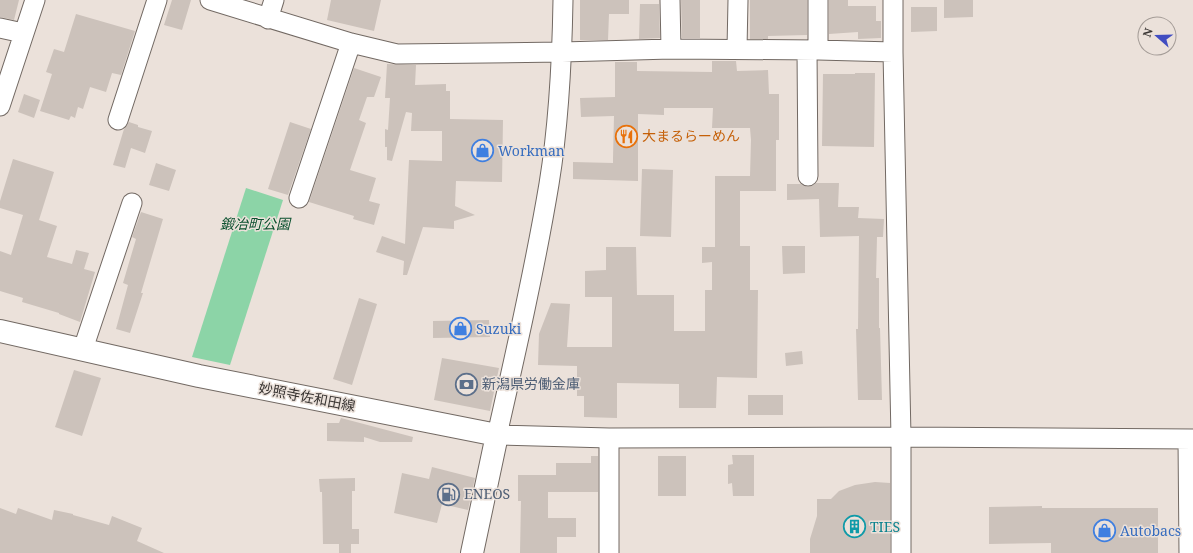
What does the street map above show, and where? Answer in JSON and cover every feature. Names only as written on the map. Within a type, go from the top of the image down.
[{"type":"main road","name":"妙照寺佐和田線","points":[[0,331],[199,376],[497,435]]},
{"type":"main road","points":[[472,553],[497,435]]},
{"type":"street","points":[[0,106],[35,0]]},
{"type":"street","points":[[118,120],[157,0]]},
{"type":"street","points":[[210,0],[350,44],[397,54],[671,49],[893,52]]},
{"type":"street","points":[[268,19],[274,0]]},
{"type":"street","points":[[562,0],[562,52],[557,117],[549,183],[497,435],[609,438],[901,437],[1190,439],[1189,553]]},
{"type":"street","points":[[670,0],[671,49]]},
{"type":"street","points":[[737,50],[738,0]]},
{"type":"street","points":[[808,176],[813,50],[818,0]]},
{"type":"street","points":[[893,0],[901,437],[901,553]]},
{"type":"street","points":[[0,28],[24,33]]},
{"type":"street","points":[[299,198],[350,44]]},
{"type":"street","points":[[83,349],[132,204]]},
{"type":"street","points":[[609,438],[609,553]]},
{"type":"green space","name":"鍛冶町公園","points":[[246,188],[283,200],[230,365],[192,357]]},
{"type":"building","points":[[0,0],[19,0],[14,20],[0,17]]},
{"type":"building","points":[[172,0],[191,0],[182,30],[164,25]]},
{"type":"building","points":[[331,0],[381,0],[374,31],[327,20]]},
{"type":"building","points":[[580,0],[629,0],[629,14],[609,14],[608,40],[580,40]]},
{"type":"building","points":[[681,0],[700,0],[700,38],[682,38]]},
{"type":"building","points":[[750,0],[807,0],[807,35],[768,36],[768,39],[750,39]]},
{"type":"building","points":[[829,0],[848,0],[848,6],[876,6],[876,21],[881,21],[881,38],[858,39],[858,32],[829,34]]},
{"type":"building","points":[[944,0],[973,0],[973,17],[944,18]]},
{"type":"building","points":[[640,4],[659,4],[660,38],[639,39]]},
{"type":"building","points":[[911,7],[937,7],[937,31],[911,32]]},
{"type":"building","points":[[76,14],[135,31],[121,75],[112,73],[106,92],[90,87],[83,109],[78,107],[75,118],[71,116],[69,120],[40,111],[52,74],[46,72],[54,49],[64,52]]},
{"type":"building","points":[[712,61],[736,61],[737,71],[768,70],[769,94],[779,94],[779,140],[776,140],[776,191],[740,191],[740,246],[750,246],[750,290],[758,290],[757,378],[717,377],[716,408],[679,408],[679,384],[617,383],[617,418],[584,417],[584,396],[577,396],[577,366],[538,365],[539,334],[551,303],[570,304],[567,347],[612,347],[612,297],[585,297],[585,271],[606,270],[606,247],[636,247],[637,295],[674,295],[674,331],[705,331],[705,290],[712,290],[712,262],[702,263],[702,247],[715,247],[715,176],[750,176],[751,140],[750,128],[712,128],[713,108],[664,108],[664,115],[638,114],[638,181],[573,179],[573,162],[613,163],[614,116],[581,117],[580,98],[615,97],[615,62],[637,62],[637,71],[712,72]]},
{"type":"building","points":[[387,64],[416,65],[415,85],[446,84],[446,91],[450,91],[450,119],[503,120],[502,182],[456,181],[455,206],[475,215],[454,221],[454,229],[423,227],[407,275],[403,275],[404,261],[376,252],[382,236],[405,244],[409,160],[442,161],[442,131],[411,131],[412,113],[406,112],[392,161],[387,160],[385,129],[388,130],[390,98],[385,98]]},
{"type":"building","points":[[354,68],[381,77],[374,97],[367,97],[359,120],[366,123],[350,170],[376,178],[369,201],[380,204],[374,225],[353,219],[354,216],[309,202]]},
{"type":"building","points":[[875,73],[874,147],[822,146],[823,74]]},
{"type":"building","points":[[24,94],[40,100],[34,118],[18,112]]},
{"type":"building","points":[[129,122],[138,125],[138,127],[152,131],[145,153],[131,148],[125,168],[113,165],[124,129]]},
{"type":"building","points":[[290,122],[311,129],[288,195],[268,189]]},
{"type":"building","points":[[13,159],[54,172],[39,220],[57,226],[47,257],[72,264],[76,250],[89,253],[84,269],[95,272],[80,322],[59,313],[22,302],[23,298],[0,291],[0,251],[11,255],[23,215],[0,208],[0,201]]},
{"type":"building","points":[[156,163],[176,170],[169,191],[149,185]]},
{"type":"building","points":[[642,169],[673,170],[671,237],[640,236]]},
{"type":"building","points":[[816,183],[839,183],[838,207],[859,207],[858,218],[884,219],[883,237],[877,237],[876,278],[879,278],[879,328],[882,400],[858,400],[856,329],[858,329],[859,236],[820,237],[819,199],[787,200],[787,184],[801,184],[808,187]]},
{"type":"building","points":[[141,212],[163,219],[141,293],[143,293],[130,333],[116,329],[128,285],[123,283],[136,239],[132,237]]},
{"type":"building","points":[[782,246],[805,246],[805,273],[783,274]]},
{"type":"building","points":[[359,298],[377,304],[352,385],[333,379]]},
{"type":"building","name":"Suzuki","points":[[489,320],[490,337],[433,338],[433,321]]},
{"type":"building","points":[[802,351],[803,364],[786,366],[785,353]]},
{"type":"building","name":"新潟県労働金庫","points":[[442,358],[499,368],[490,411],[434,400]]},
{"type":"building","points":[[74,370],[101,378],[82,436],[55,427]]},
{"type":"building","points":[[748,395],[783,395],[783,415],[748,415]]},
{"type":"building","points":[[341,418],[413,437],[412,442],[380,442],[364,437],[364,442],[327,441],[327,423],[339,423]]},
{"type":"building","points":[[732,455],[754,455],[754,496],[733,496],[732,483],[728,484],[728,465],[733,464]]},
{"type":"building","points":[[591,456],[598,456],[598,492],[548,492],[548,518],[576,518],[576,537],[557,537],[557,553],[520,553],[521,501],[518,501],[518,475],[556,475],[556,463],[591,463]]},
{"type":"building","points":[[658,456],[686,456],[686,496],[658,496]]},
{"type":"building","points":[[432,467],[475,478],[468,510],[442,504],[437,523],[394,513],[402,473],[429,479]]},
{"type":"building","points":[[355,478],[355,491],[352,491],[352,529],[359,529],[359,544],[351,544],[351,553],[339,553],[339,544],[323,544],[322,492],[320,492],[319,479]]},
{"type":"building","name":"TIES","points":[[875,482],[890,483],[890,553],[810,553],[810,539],[817,516],[817,499],[831,499],[839,491],[855,485]]},
{"type":"building","name":"Autobacs","points":[[1042,506],[1042,508],[1158,508],[1158,553],[1051,553],[1051,543],[989,544],[989,507]]},
{"type":"building","points":[[0,508],[16,514],[18,508],[52,520],[54,510],[109,525],[112,516],[142,528],[137,541],[164,553],[0,553]]},
{"type":"place","name":"大まるらーめん","points":[[626,136]]},
{"type":"place","name":"Workman","points":[[483,151]]},
{"type":"place","name":"Suzuki","points":[[461,329]]},
{"type":"place","name":"新潟県労働金庫","points":[[466,384]]},
{"type":"place","name":"ENEOS","points":[[448,494]]},
{"type":"place","name":"TIES","points":[[854,527]]},
{"type":"place","name":"Autobacs","points":[[1104,531]]}]
